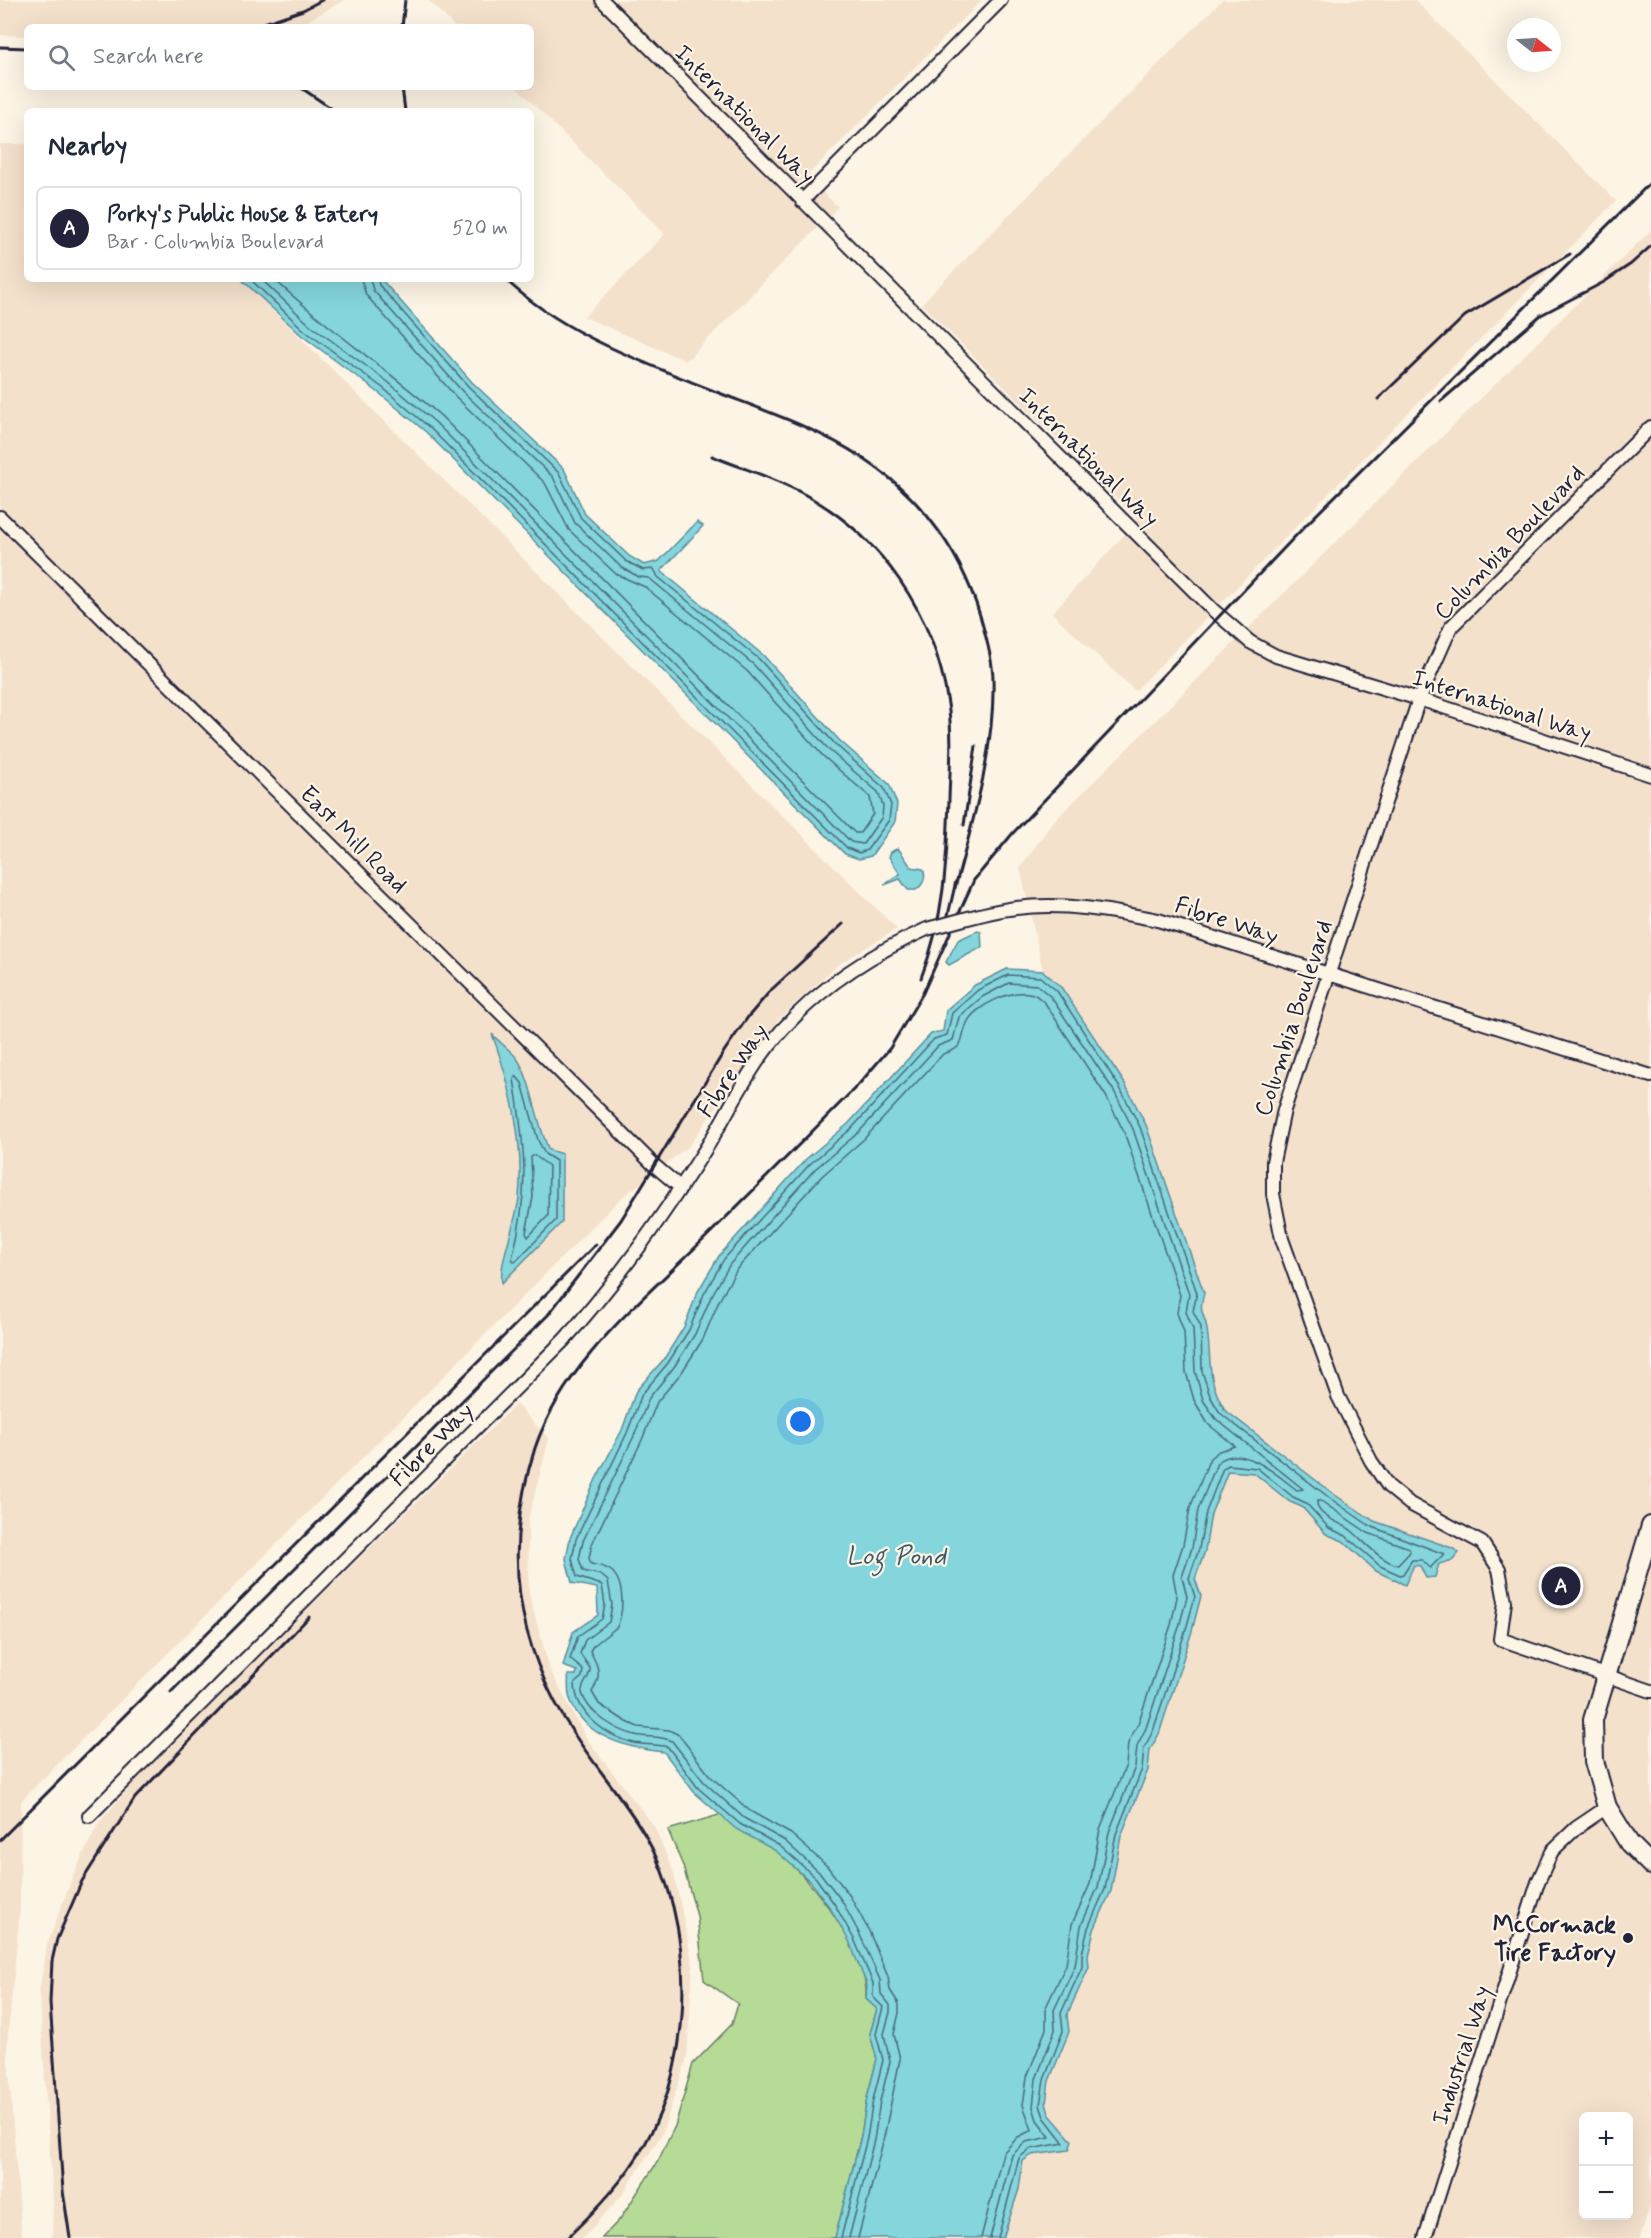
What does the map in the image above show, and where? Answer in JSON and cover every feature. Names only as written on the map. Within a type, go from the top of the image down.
[{"type":"highway","points":[[1651,1526],[1593,1720],[1594,1761],[1607,1807],[1629,1843],[1651,1865]]},
{"type":"street","name":"International Way","points":[[602,0],[1205,602],[1250,642],[1276,656],[1419,699],[1651,775]]},
{"type":"street","points":[[802,201],[1001,0]]},
{"type":"street","name":"Columbia Boulevard","points":[[1606,1674],[1500,1639],[1505,1602],[1499,1569],[1482,1543],[1410,1504],[1388,1486],[1371,1461],[1338,1396],[1282,1239],[1273,1194],[1273,1162],[1284,1110],[1419,699],[1451,627],[1651,427]]},
{"type":"street","name":"East Mill Road","points":[[0,517],[655,1166],[681,1188]]},
{"type":"street","name":"Fibre Way","points":[[89,1816],[564,1340],[603,1298],[681,1188],[767,1048],[805,1007],[847,972],[892,945],[927,929],[1014,908],[1049,905],[1100,909],[1158,920],[1651,1076]]},
{"type":"street","points":[[1606,1674],[1651,1690]]},
{"type":"street","name":"Industrial Way","points":[[1425,2238],[1538,1882],[1552,1851],[1576,1828],[1607,1807]]},
{"type":"shaded area","points":[[0,0],[344,0],[302,24],[24,24],[24,36],[0,35]]},
{"type":"shaded area","points":[[428,0],[982,0],[807,176],[838,207],[686,361],[584,317],[665,234],[519,90],[534,90],[534,24],[452,24]]},
{"type":"shaded area","points":[[1222,0],[1415,0],[1616,201],[1135,691],[1052,613],[1138,520],[921,304]]},
{"type":"shaded area","points":[[0,144],[24,144],[24,282],[244,282],[897,929],[839,964],[779,1019],[688,1147],[621,1198],[21,1801],[20,1910],[7,2047],[22,2238],[0,2238]]},
{"type":"shaded area","points":[[1651,230],[1651,2204],[1640,2238],[1003,2238],[1019,2189],[1023,2161],[1032,2155],[1049,2114],[1046,2103],[1049,2081],[1069,2032],[1066,2015],[1088,1968],[1088,1955],[1094,1930],[1111,1891],[1121,1836],[1148,1770],[1149,1750],[1159,1734],[1195,1579],[1205,1551],[1211,1514],[1228,1471],[1254,1473],[1290,1502],[1302,1507],[1326,1534],[1343,1541],[1376,1571],[1406,1584],[1414,1565],[1453,1560],[1427,1541],[1374,1521],[1335,1495],[1225,1410],[1215,1393],[1208,1369],[1210,1354],[1206,1325],[1199,1311],[1204,1293],[1146,1125],[1076,1008],[1061,987],[1043,971],[1020,868],[1052,823]]},
{"type":"shaded area","points":[[516,1404],[549,1439],[528,1520],[529,1594],[550,1670],[587,1739],[654,1826],[674,1873],[693,1965],[687,2058],[662,2134],[622,2195],[583,2238],[52,2238],[53,2201],[39,1991],[47,1945],[74,1873],[99,1822],[153,1761]]},
{"type":"green space","points":[[722,1814],[736,1826],[779,1853],[808,1881],[837,1919],[849,1940],[859,1960],[865,1980],[866,1999],[877,2009],[870,2034],[877,2059],[867,2098],[861,2136],[835,2238],[602,2238],[620,2219],[658,2161],[675,2126],[693,2064],[732,2024],[738,2004],[704,1980],[697,1916],[683,1866],[668,1830]]},
{"type":"water","points":[[244,282],[384,282],[472,382],[564,469],[585,514],[629,556],[644,565],[659,561],[697,522],[703,526],[661,571],[763,655],[839,740],[889,784],[897,804],[895,822],[871,856],[859,859],[845,854],[426,432],[379,393],[301,335]]},
{"type":"water","points":[[898,848],[911,867],[923,869],[924,881],[916,890],[908,890],[900,879],[884,885],[900,874],[889,857],[891,852]]},
{"type":"water","points":[[977,931],[981,932],[982,947],[949,965],[946,962],[958,940]]},
{"type":"water","name":"Log Pond","points":[[1007,969],[1043,971],[1061,987],[1125,1084],[1146,1125],[1204,1293],[1202,1310],[1207,1329],[1212,1379],[1225,1410],[1335,1495],[1374,1521],[1452,1548],[1459,1553],[1453,1560],[1439,1564],[1435,1577],[1426,1578],[1420,1566],[1414,1565],[1405,1585],[1376,1571],[1343,1541],[1326,1534],[1302,1507],[1290,1502],[1254,1473],[1228,1471],[1211,1514],[1205,1551],[1195,1579],[1201,1596],[1192,1631],[1159,1734],[1150,1750],[1148,1770],[1121,1836],[1111,1891],[1094,1930],[1088,1955],[1089,1967],[1067,2015],[1069,2032],[1049,2081],[1046,2103],[1049,2114],[1072,2141],[1069,2150],[1032,2155],[1023,2161],[1019,2189],[1003,2238],[835,2238],[861,2136],[867,2098],[877,2059],[870,2034],[877,2009],[866,1999],[867,1985],[849,1941],[830,1908],[811,1882],[776,1851],[736,1829],[694,1792],[664,1752],[636,1748],[609,1739],[596,1732],[577,1712],[569,1696],[568,1675],[576,1675],[577,1671],[563,1666],[573,1632],[598,1615],[597,1588],[572,1583],[566,1559],[570,1538],[596,1479],[622,1430],[636,1391],[664,1359],[684,1327],[698,1291],[719,1256],[806,1159],[848,1124],[931,1034],[943,1031],[946,1010],[975,985]]},
{"type":"water","points":[[492,1034],[516,1057],[521,1066],[549,1150],[562,1154],[562,1222],[502,1283],[505,1254],[519,1197],[520,1156],[510,1094]]},
{"type":"railway","points":[[261,24],[303,10],[322,0]]},
{"type":"railway","points":[[402,24],[405,0]]},
{"type":"railway","points":[[0,47],[24,48]]},
{"type":"railway","points":[[304,90],[331,108]]},
{"type":"railway","points":[[402,90],[405,108]]},
{"type":"railway","points":[[567,2238],[600,2205],[629,2170],[662,2109],[674,2071],[681,2030],[683,1989],[680,1948],[673,1908],[661,1870],[637,1822],[574,1734],[554,1700],[538,1666],[527,1631],[520,1596],[517,1560],[519,1523],[525,1486],[535,1448],[548,1417],[564,1389],[606,1336],[860,1083],[890,1048],[923,993],[974,880],[1013,833],[1306,525],[1651,182]]},
{"type":"railway","points":[[1441,401],[1541,315],[1604,282],[1631,264],[1651,246]]},
{"type":"railway","points":[[1378,399],[1465,316],[1570,254]]},
{"type":"railway","points":[[508,282],[549,314],[597,341],[647,364],[823,435],[861,457],[904,491],[939,532],[954,554],[976,604],[989,648],[993,673],[993,706],[987,758],[955,888]]},
{"type":"railway","points":[[712,456],[800,492],[829,509],[855,530],[900,580],[917,608],[931,639],[948,704],[950,763],[943,890],[935,934],[921,978]]},
{"type":"railway","points":[[964,825],[976,746]]},
{"type":"railway","points":[[945,928],[956,881]]},
{"type":"railway","points":[[171,1692],[548,1315],[621,1220],[725,1050],[748,1017],[771,990],[843,924]]},
{"type":"railway","points":[[0,1840],[596,1244]]},
{"type":"railway","points":[[70,2238],[63,2191],[50,2002],[52,1961],[57,1939],[82,1881],[135,1798],[309,1617]]},
{"type":"place","name":"Porky's Public House & Eatery","points":[[1561,1586]]},
{"type":"place","name":"McCormack Tire Factory","points":[[1628,1938]]}]
